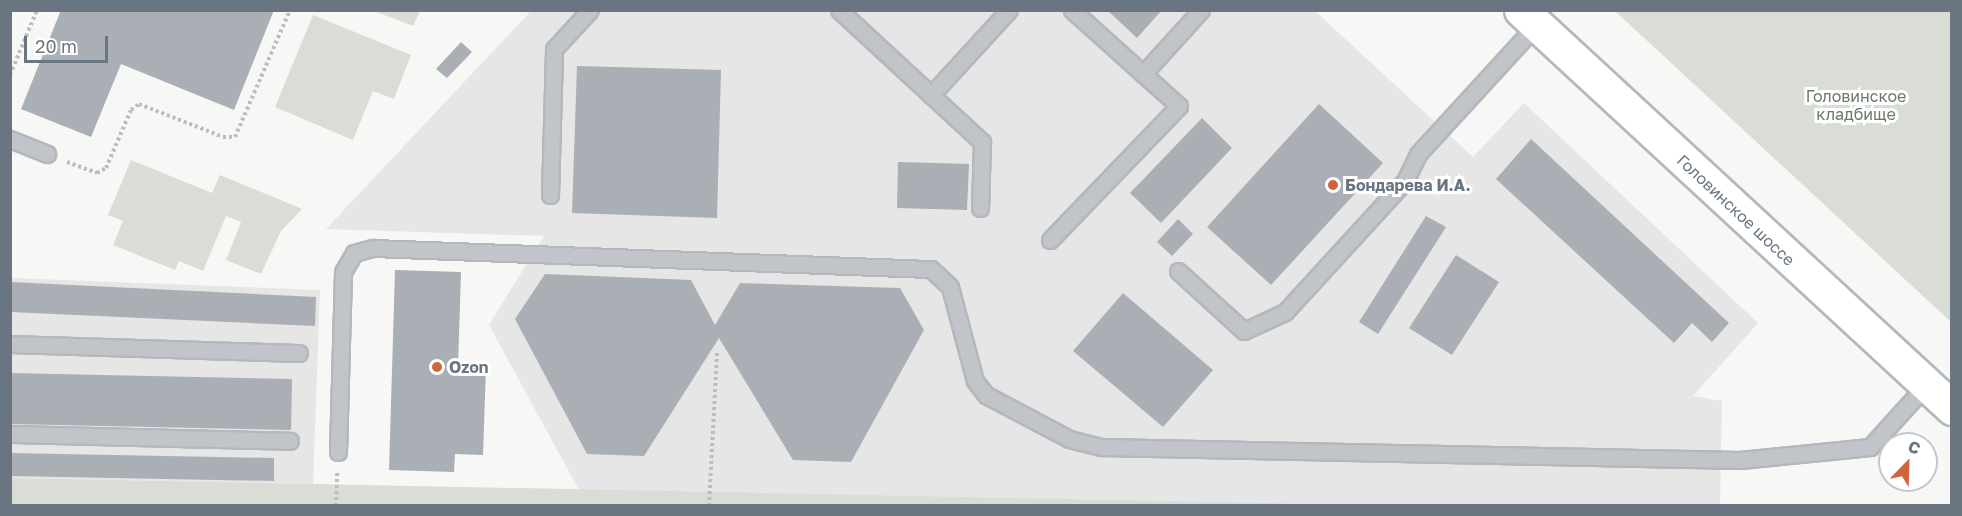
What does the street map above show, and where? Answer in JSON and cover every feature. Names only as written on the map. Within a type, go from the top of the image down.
[{"type":"street","name":"Головинское шоссе","points":[[1529,18],[1952,408]]},
{"type":"lane","points":[[550,195],[554,49],[590,10]]},
{"type":"lane","points":[[840,10],[982,142],[980,208]]},
{"type":"lane","points":[[931,95],[1010,10]]},
{"type":"lane","points":[[1050,240],[1179,106],[1072,10]]},
{"type":"lane","points":[[1143,74],[1201,10]]},
{"type":"lane","points":[[1178,271],[1244,331],[1285,312],[1405,182],[1418,154],[1529,18]]},
{"type":"lane","points":[[10,139],[47,154]]},
{"type":"lane","points":[[338,452],[343,272],[354,253],[372,248],[930,269],[950,287],[979,388],[1002,407],[1069,439],[1095,446],[1740,460],[1870,447],[1926,385]]},
{"type":"lane","points":[[10,344],[299,353]]},
{"type":"lane","points":[[10,434],[290,441]]},
{"type":"path","points":[[10,75],[37,10]]},
{"type":"path","points":[[47,154],[91,172],[102,172],[131,110],[139,104],[223,137],[235,137],[290,10]]},
{"type":"path","points":[[709,506],[717,351]]},
{"type":"path","points":[[336,506],[338,452]]},
{"type":"shaded area","points":[[531,11],[1315,11],[1473,157],[1524,103],[1758,323],[1693,396],[1722,401],[1720,505],[1373,505],[579,490],[489,325],[544,236],[326,229]]},
{"type":"shaded area","points":[[11,278],[320,290],[313,484],[11,478]]},
{"type":"green space","points":[[374,11],[420,11],[413,26]]},
{"type":"green space","name":"Головинское кладбище","points":[[1615,11],[1951,11],[1951,322]]},
{"type":"green space","points":[[313,15],[411,55],[394,99],[373,91],[353,140],[275,107]]},
{"type":"green space","points":[[131,160],[212,193],[220,175],[302,209],[281,231],[261,274],[226,260],[241,222],[226,216],[203,271],[179,261],[175,270],[113,245],[123,221],[108,215]]},
{"type":"green space","points":[[11,478],[313,484],[1373,505],[11,506]]},
{"type":"building","points":[[61,10],[78,12],[274,10],[234,110],[121,64],[91,137],[21,109]]},
{"type":"building","points":[[1107,10],[1162,10],[1137,38]]},
{"type":"building","points":[[461,42],[472,52],[447,78],[436,69]]},
{"type":"building","points":[[577,66],[721,70],[717,218],[572,213]]},
{"type":"building","points":[[1319,104],[1383,163],[1271,285],[1207,227]]},
{"type":"building","points":[[1202,118],[1232,148],[1161,223],[1130,193]]},
{"type":"building","points":[[1531,139],[1729,323],[1712,342],[1692,323],[1674,343],[1496,179]]},
{"type":"building","points":[[898,162],[969,164],[967,210],[897,208]]},
{"type":"building","points":[[1426,216],[1446,227],[1378,334],[1359,322]]},
{"type":"building","points":[[1178,219],[1193,234],[1172,256],[1157,242]]},
{"type":"building","points":[[1456,255],[1499,282],[1452,355],[1409,328]]},
{"type":"building","points":[[395,270],[461,272],[458,366],[486,367],[483,455],[455,454],[454,472],[389,470]]},
{"type":"building","points":[[545,274],[691,280],[715,325],[740,283],[900,288],[924,330],[851,462],[793,460],[719,338],[644,456],[587,454],[515,319]]},
{"type":"building","points":[[10,282],[316,297],[315,326],[11,312]]},
{"type":"building","points":[[1123,293],[1213,370],[1163,427],[1073,351]]},
{"type":"building","points":[[10,373],[292,379],[291,430],[10,424]]},
{"type":"building","points":[[10,453],[274,458],[274,481],[10,476]]},
{"type":"place","name":"Бондарева И.А.","points":[[1333,185]]},
{"type":"place","name":"Ozon","points":[[437,367]]}]
